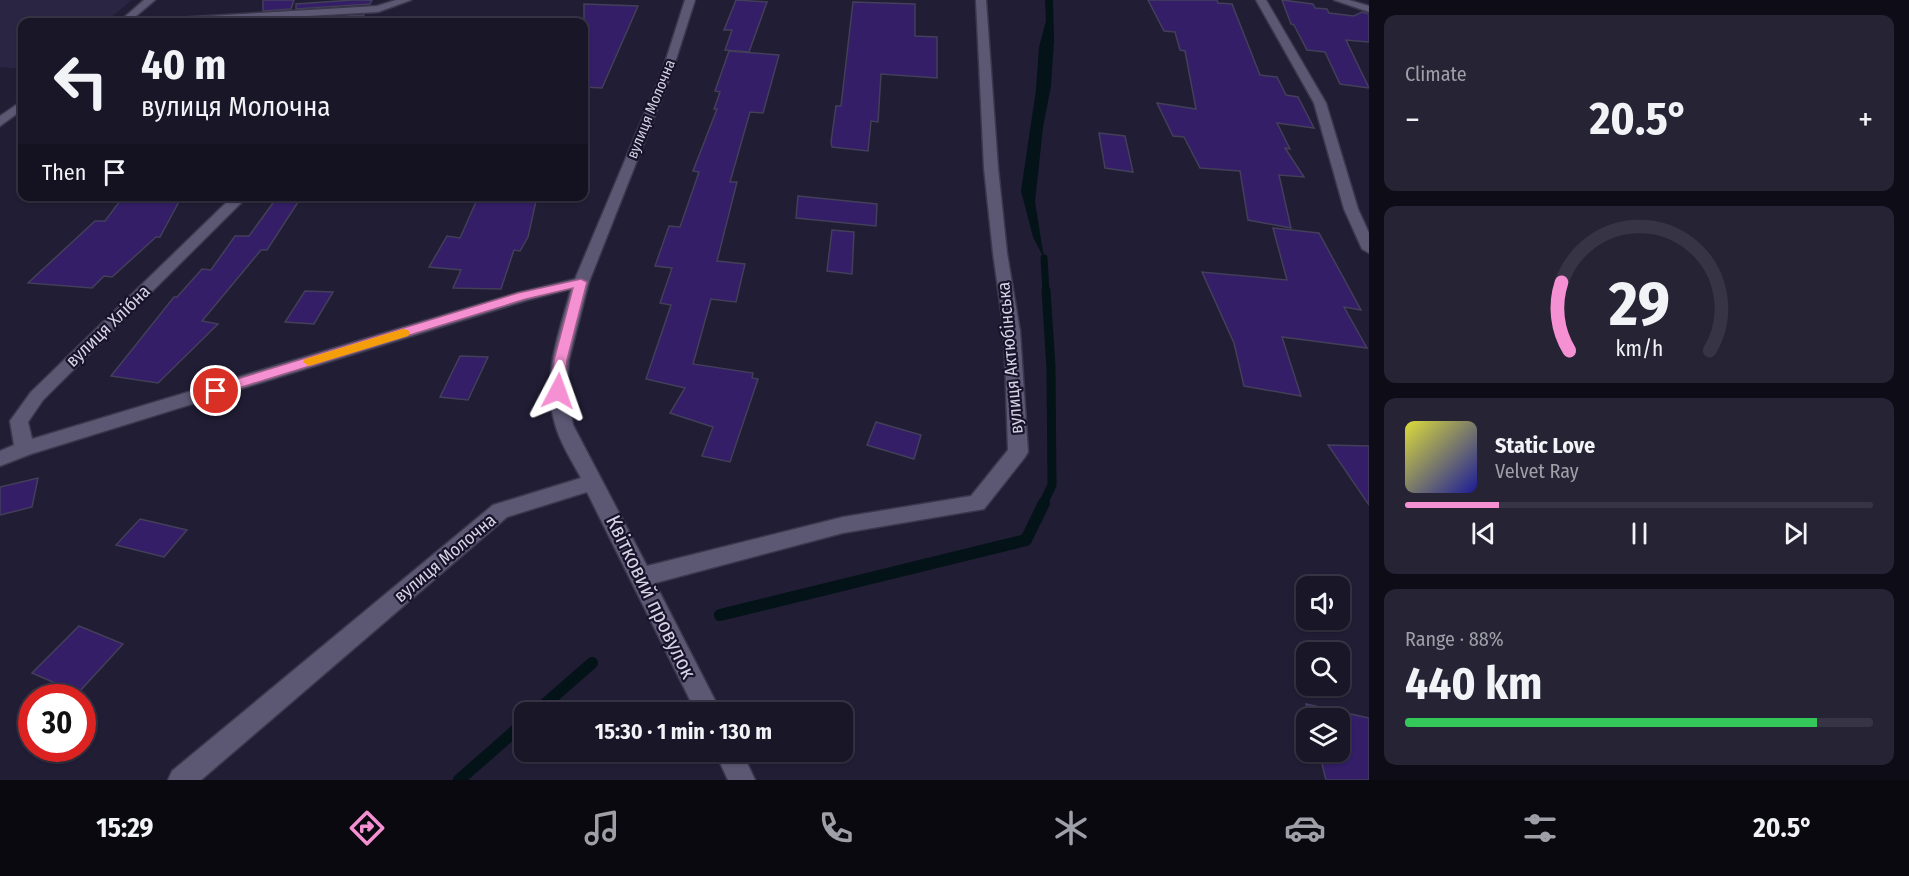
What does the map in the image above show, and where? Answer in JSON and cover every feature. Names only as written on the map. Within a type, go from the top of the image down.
[{"type":"street","points":[[129,18],[150,0]]},
{"type":"street","points":[[396,15],[407,0]]},
{"type":"street","points":[[227,18],[378,9],[407,0]]},
{"type":"street","name":"вулиця Молочна","points":[[182,780],[500,511],[594,482],[564,424],[558,391],[560,360],[581,282],[667,72],[690,0]]},
{"type":"street","name":"вулиця Актюбінська","points":[[641,577],[843,525],[977,503],[1018,452],[1012,331],[1000,253],[992,168],[981,0]]},
{"type":"street","points":[[1261,0],[1320,103],[1351,209],[1369,249]]},
{"type":"street","points":[[1339,0],[1369,9]]},
{"type":"street","points":[[0,122],[18,108]]},
{"type":"street","name":"вулиця Хлібна","points":[[24,449],[19,421],[37,396],[236,201]]},
{"type":"street","points":[[0,459],[24,449],[523,296],[581,282]]},
{"type":"street","name":"Квітковий провулок","points":[[594,482],[704,702]]},
{"type":"street","points":[[733,762],[742,780]]},
{"type":"shaded area","points":[[0,0],[132,0],[110,18],[18,18],[18,69],[0,67]]},
{"type":"shaded area","points":[[1045,0],[1053,0],[1054,40],[1051,86],[1043,127],[1035,202],[1044,258],[1033,237],[1021,191],[1036,90],[1039,47],[1046,21]]},
{"type":"building","points":[[263,0],[294,0],[291,9],[263,11]]},
{"type":"building","points":[[372,0],[370,4],[296,9],[296,4]]},
{"type":"building","points":[[736,0],[767,2],[749,52],[725,50],[732,30],[724,30]]},
{"type":"building","points":[[1148,0],[1217,0],[1218,3],[1232,4],[1260,75],[1277,77],[1286,95],[1298,97],[1314,128],[1277,123],[1290,149],[1285,148],[1304,177],[1279,175],[1291,228],[1248,220],[1240,171],[1200,168],[1184,137],[1173,136],[1157,103],[1196,109],[1185,51],[1180,50],[1175,32],[1164,31]]},
{"type":"building","points":[[1282,0],[1313,4],[1315,8],[1327,9],[1329,13],[1354,16],[1362,12],[1369,14],[1369,42],[1346,40],[1369,88],[1340,84],[1325,52],[1307,50],[1294,25],[1291,24]]},
{"type":"building","points":[[853,2],[915,4],[915,36],[937,37],[937,78],[881,74],[878,122],[871,121],[868,151],[832,147],[831,142],[836,106],[841,106]]},
{"type":"building","points":[[584,4],[638,6],[602,88],[588,87],[588,18],[584,18]]},
{"type":"building","points":[[364,15],[363,18],[313,18]]},
{"type":"building","points":[[729,51],[779,55],[763,113],[750,112],[730,182],[737,182],[717,261],[745,264],[736,302],[711,299],[693,364],[753,373],[752,378],[758,379],[730,462],[702,456],[713,427],[670,413],[685,388],[646,379],[671,305],[660,303],[672,268],[655,266],[669,226],[680,227],[699,172],[693,171],[717,109],[714,109],[720,92],[715,91]]},
{"type":"building","points":[[1099,133],[1125,136],[1133,172],[1105,168]]},
{"type":"building","points":[[798,196],[877,204],[876,226],[796,218]]},
{"type":"building","points":[[120,201],[179,201],[160,237],[156,237],[112,277],[104,276],[92,288],[28,283],[95,221],[105,221]]},
{"type":"building","points":[[274,201],[299,201],[267,250],[261,250],[202,321],[218,324],[158,383],[111,376],[174,297],[177,297],[202,269],[211,270],[235,236],[249,236]]},
{"type":"building","points":[[536,201],[528,237],[520,251],[514,250],[501,289],[453,288],[461,270],[429,267],[447,236],[460,238],[476,202]]},
{"type":"building","points":[[1273,228],[1319,233],[1361,310],[1344,307],[1367,348],[1282,337],[1301,396],[1244,386],[1234,343],[1202,272],[1287,280]]},
{"type":"building","points":[[832,230],[854,232],[852,274],[827,271]]},
{"type":"building","points":[[305,291],[333,292],[314,324],[285,322]]},
{"type":"building","points":[[460,356],[488,357],[468,400],[440,397]]},
{"type":"building","points":[[876,422],[921,435],[914,459],[867,445]]},
{"type":"building","points":[[1328,445],[1369,446],[1369,505]]},
{"type":"building","points":[[38,478],[32,507],[0,515],[0,487]]},
{"type":"building","points":[[140,519],[187,530],[164,557],[116,545]]},
{"type":"building","points":[[79,626],[123,644],[86,684],[57,684],[32,673]]},
{"type":"building","points":[[1306,704],[1324,708],[1307,708]]},
{"type":"building","points":[[1350,714],[1369,718],[1369,780],[1326,780],[1322,762],[1350,762]]},
{"type":"waterway","points":[[1044,258],[1046,291]]},
{"type":"waterway","points":[[1043,504],[1052,485],[1051,368],[1046,290]]},
{"type":"waterway","points":[[720,615],[1026,540],[1044,503]]},
{"type":"waterway","points":[[547,702],[592,663]]},
{"type":"waterway","points":[[459,780],[514,732]]},
{"type":"slow traffic","points":[[309,362],[403,333]]},
{"type":"route","points":[[216,391],[523,296],[581,282],[560,360],[558,391]]}]
